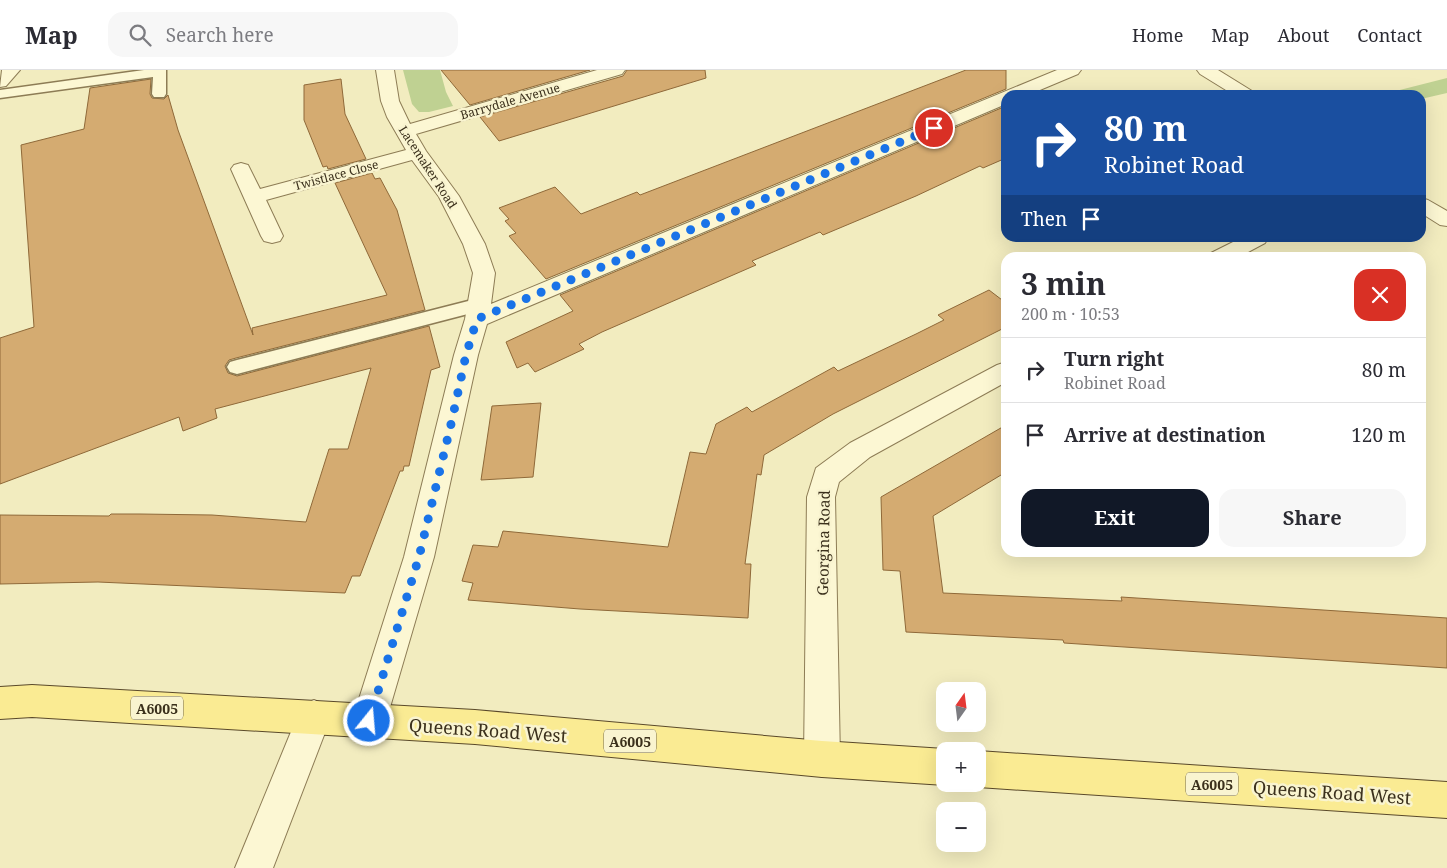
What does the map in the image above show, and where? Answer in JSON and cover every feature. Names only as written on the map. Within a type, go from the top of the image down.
[{"type":"main road","name":"Queens Road West","points":[[0,703],[32,701],[475,727],[822,759],[936,766]]},
{"type":"main road","name":"Queens Road West","points":[[986,770],[1447,800]]},
{"type":"street","points":[[0,82],[11,70]]},
{"type":"street","name":"Lacemaker Road","points":[[369,721],[419,557],[466,355],[479,311],[484,273],[474,244],[448,196],[404,132],[390,101],[385,70]]},
{"type":"street","name":"Barrydale Avenue","points":[[404,132],[616,70]]},
{"type":"street","points":[[1025,90],[1072,70]]},
{"type":"street","points":[[1206,70],[1238,90]]},
{"type":"street","points":[[479,311],[1001,100]]},
{"type":"street","name":"Twistlace Close","points":[[254,198],[417,153]]},
{"type":"street","points":[[241,169],[272,236]]},
{"type":"street","points":[[1426,207],[1447,220]]},
{"type":"street","points":[[1230,252],[1249,242]]},
{"type":"street","name":"Georgina Road","points":[[822,759],[822,497],[826,476],[860,450],[1001,374]]},
{"type":"street","points":[[254,868],[314,717]]},
{"type":"lane","points":[[0,94],[160,72],[159,94]]},
{"type":"lane","points":[[237,367],[479,311]]},
{"type":"green space","points":[[403,70],[440,70],[446,92],[453,106],[429,112],[419,112],[412,104]]},
{"type":"green space","points":[[1447,78],[1447,93],[1426,98],[1426,90],[1400,90]]},
{"type":"building","points":[[441,70],[590,70],[470,105]]},
{"type":"building","points":[[627,70],[705,70],[706,78],[499,141],[480,117],[623,76]]},
{"type":"building","points":[[966,70],[1006,70],[1006,89],[546,279],[509,236],[516,233],[505,221],[509,219],[499,208],[555,187],[581,214],[637,192],[640,195]]},
{"type":"building","points":[[151,79],[150,94],[152,98],[164,99],[168,95],[178,130],[253,335],[252,328],[387,295],[335,183],[372,173],[375,179],[380,178],[397,210],[425,310],[236,358],[229,360],[225,366],[228,373],[237,376],[429,326],[440,367],[431,370],[409,466],[404,466],[403,471],[400,471],[360,576],[352,576],[345,593],[98,582],[0,584],[0,515],[212,515],[306,522],[329,449],[348,449],[371,368],[215,409],[217,418],[183,431],[179,417],[0,484],[0,338],[34,327],[21,145],[84,129],[90,88]]},
{"type":"building","points":[[341,79],[345,114],[366,159],[328,169],[327,166],[323,167],[304,120],[304,85]]},
{"type":"building","points":[[1001,108],[1001,160],[983,168],[980,166],[916,196],[823,235],[820,232],[752,261],[756,265],[602,332],[579,344],[584,349],[535,372],[528,363],[517,368],[506,342],[573,311],[560,295]]},
{"type":"building","points":[[989,290],[1001,299],[1001,330],[833,414],[764,455],[761,475],[757,474],[745,564],[751,564],[748,618],[580,609],[468,600],[473,583],[462,581],[473,545],[498,547],[503,531],[668,547],[690,452],[706,454],[716,424],[747,407],[752,412],[834,367],[838,371],[944,320],[938,315]]},
{"type":"building","points":[[541,403],[533,477],[481,480],[492,406]]},
{"type":"building","points":[[1001,428],[1001,475],[933,516],[943,593],[1122,601],[1121,597],[1447,618],[1447,668],[1064,643],[1063,640],[906,632],[900,571],[883,570],[881,497]]},
{"type":"route","points":[[369,721],[419,557],[466,355],[477,319],[934,128]]}]
